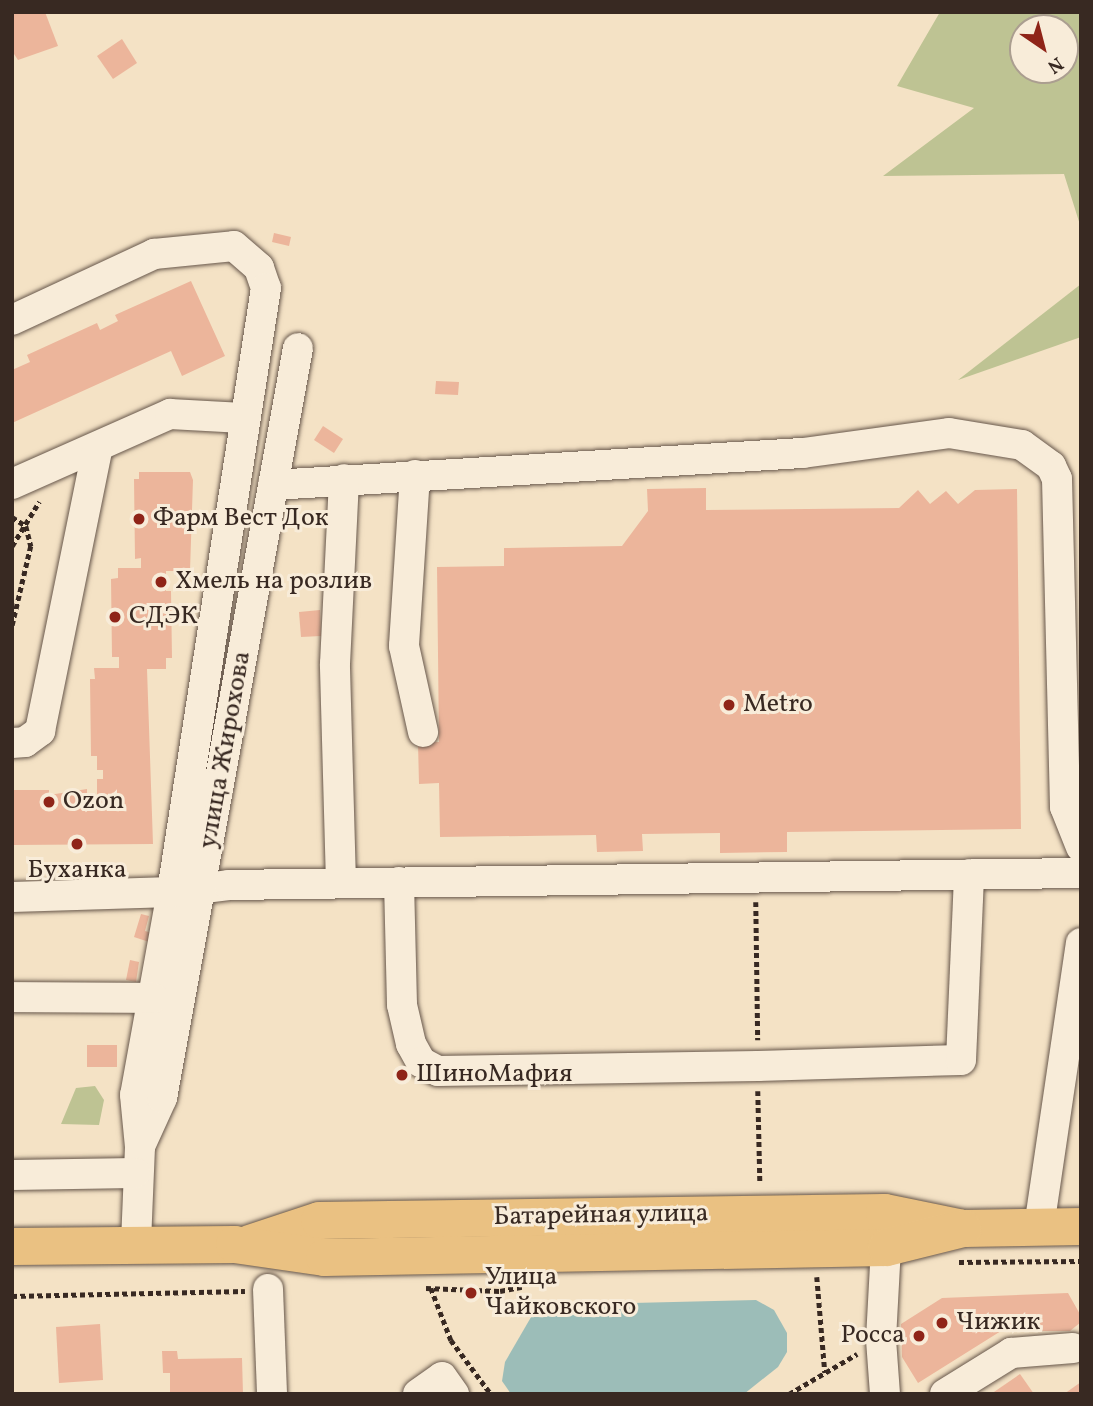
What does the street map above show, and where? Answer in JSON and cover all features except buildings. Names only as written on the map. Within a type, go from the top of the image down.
[{"type":"main road","name":"Батарейная улица","points":[[242,1245],[333,1220],[884,1212],[963,1227],[1081,1226]]},
{"type":"main road","name":"Батарейная улица","points":[[12,1246],[242,1245],[324,1257],[886,1247],[963,1227]]},
{"type":"street","name":"улица Жирохова","points":[[12,320],[154,254],[234,246],[259,268],[266,288],[243,418],[172,892],[135,1095],[136,1244]]},
{"type":"street","name":"улица Жирохова","points":[[137,1160],[162,1098],[298,348]]},
{"type":"street","points":[[12,484],[170,414],[243,418]]},
{"type":"street","points":[[273,485],[803,453],[949,433],[1022,445],[1051,467],[1057,479],[1065,807],[1081,846]]},
{"type":"street","points":[[12,743],[24,742],[40,731],[98,447]]},
{"type":"street","points":[[415,475],[404,646],[424,732]]},
{"type":"street","points":[[341,883],[335,664],[344,479]]},
{"type":"street","points":[[12,897],[172,892],[202,886],[1081,873]]},
{"type":"street","points":[[399,882],[402,1005],[411,1044],[421,1062],[438,1071],[961,1060],[969,874]]},
{"type":"street","points":[[1039,1227],[1081,943]]},
{"type":"street","points":[[12,997],[153,999]]},
{"type":"street","points":[[12,1175],[137,1160]]},
{"type":"street","points":[[885,1394],[881,1339],[886,1247]]},
{"type":"street","points":[[268,1290],[272,1394]]},
{"type":"street","points":[[945,1394],[1011,1353],[1073,1348]]},
{"type":"street","points":[[418,1394],[442,1377],[454,1394]]},
{"type":"path","points":[[12,546],[39,501],[46,470]]},
{"type":"path","points":[[12,517],[26,526],[31,546],[15,603],[12,627]]},
{"type":"path","points":[[756,877],[760,1182]]},
{"type":"path","points":[[949,1262],[1081,1261]]},
{"type":"path","points":[[816,1266],[825,1374]]},
{"type":"path","points":[[431,1288],[451,1340],[491,1394]]},
{"type":"path","points":[[12,1296],[268,1290]]},
{"type":"path","points":[[789,1394],[881,1339]]},
{"type":"green space","points":[[940,12],[1081,12],[1081,228],[1064,174],[883,176],[974,108],[897,86]]},
{"type":"green space","points":[[1081,284],[1081,337],[958,380]]},
{"type":"green space","points":[[95,1086],[104,1100],[99,1125],[61,1124],[76,1088]]},
{"type":"water","points":[[756,1300],[774,1310],[787,1333],[787,1352],[778,1367],[744,1394],[511,1394],[502,1381],[505,1362],[534,1312],[591,1304]]},
{"type":"place","name":"Фарм Вест Док","points":[[139,519]]},
{"type":"place","name":"Хмель на розлив","points":[[161,582]]},
{"type":"place","name":"СДЭК","points":[[115,617]]},
{"type":"place","name":"Metro","points":[[729,705]]},
{"type":"place","name":"Ozon","points":[[49,802]]},
{"type":"place","name":"Буханка","points":[[77,844]]},
{"type":"place","name":"ШиноМафия","points":[[402,1075]]},
{"type":"place","name":"Улица Чайковского","points":[[471,1293]]},
{"type":"place","name":"Чижик","points":[[942,1323]]},
{"type":"place","name":"Росса","points":[[919,1336]]}]
